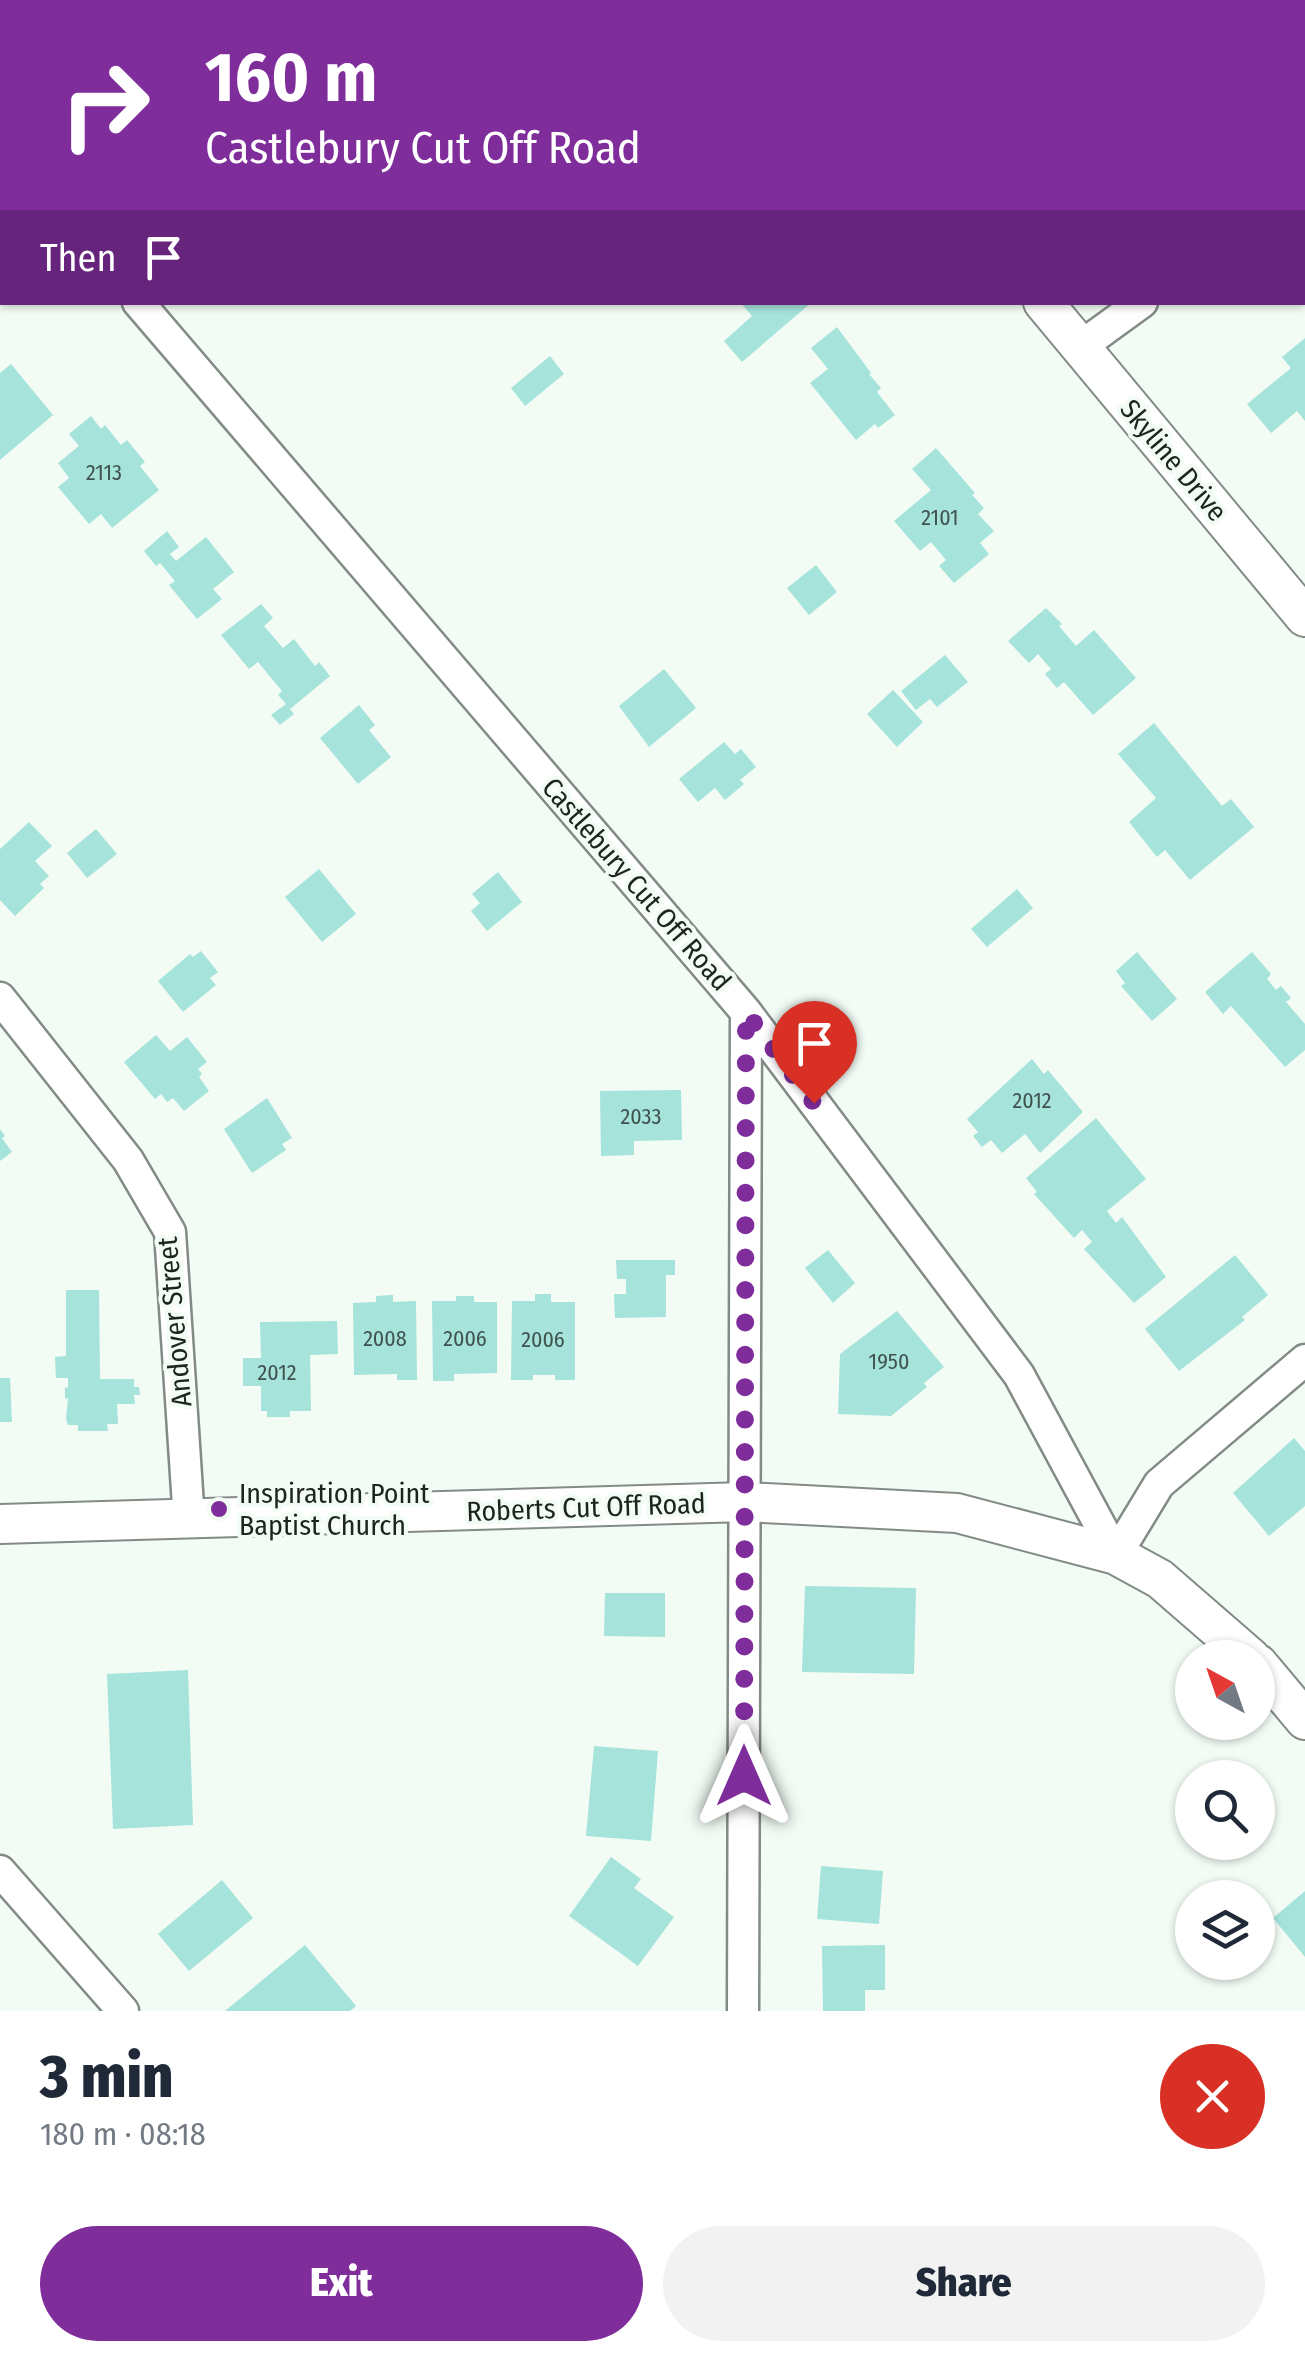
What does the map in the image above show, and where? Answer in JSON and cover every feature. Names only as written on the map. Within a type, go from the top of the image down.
[{"type":"street","name":"Castlebury Cut Off Road","points":[[141,305],[746,1012],[1019,1375],[1116,1555]]},
{"type":"street","name":"Skyline Drive","points":[[1045,305],[1305,617]]},
{"type":"street","points":[[1080,347],[1138,305]]},
{"type":"street","name":"Andover Street","points":[[0,998],[128,1160],[170,1232],[190,1521]]},
{"type":"street","points":[[743,2011],[746,1012]]},
{"type":"street","points":[[1116,1555],[1159,1484],[1305,1360]]},
{"type":"street","name":"Roberts Cut Off Road","points":[[0,1524],[745,1502],[957,1513],[1116,1555],[1160,1579],[1229,1640]]},
{"type":"street","points":[[1275,1684],[1305,1720]]},
{"type":"street","points":[[0,1871],[123,2011]]},
{"type":"building","points":[[743,305],[808,305],[742,362],[724,341],[752,316]]},
{"type":"building","points":[[837,327],[881,388],[877,392],[895,415],[878,428],[875,424],[856,440],[810,383],[828,369],[811,348]]},
{"type":"building","points":[[1305,338],[1305,421],[1297,411],[1271,433],[1247,404],[1291,368],[1282,357]]},
{"type":"building","points":[[550,356],[564,374],[525,406],[511,388]]},
{"type":"building","points":[[11,364],[53,415],[0,460],[0,373]]},
{"type":"building","points":[[91,416],[101,429],[105,425],[121,445],[127,440],[145,462],[140,466],[159,490],[112,528],[101,514],[89,524],[58,487],[69,478],[58,463],[79,446],[69,434]]},
{"type":"building","points":[[936,448],[975,493],[972,495],[984,508],[978,514],[994,531],[980,543],[989,554],[954,583],[939,566],[946,560],[931,542],[920,551],[894,521],[931,490],[912,469]]},
{"type":"building","points":[[167,531],[179,547],[170,554],[176,561],[206,537],[234,572],[213,589],[222,599],[197,619],[169,585],[175,581],[144,551]]},
{"type":"building","points":[[816,565],[837,592],[809,615],[787,588]]},
{"type":"building","points":[[261,604],[273,618],[264,626],[283,648],[294,639],[315,666],[319,662],[330,676],[290,709],[294,714],[280,725],[271,715],[286,704],[278,695],[282,691],[258,662],[249,669],[221,635]]},
{"type":"building","points":[[1046,608],[1076,646],[1094,630],[1136,678],[1093,715],[1064,682],[1057,688],[1045,674],[1051,669],[1038,654],[1029,663],[1008,641]]},
{"type":"building","points":[[945,655],[968,682],[937,707],[930,699],[916,710],[901,691]]},
{"type":"building","points":[[664,669],[696,708],[649,747],[619,706]]},
{"type":"building","points":[[893,690],[923,722],[897,747],[867,714]]},
{"type":"building","points":[[359,705],[375,725],[369,730],[391,757],[358,784],[320,738]]},
{"type":"building","points":[[1154,723],[1222,806],[1231,799],[1254,827],[1190,880],[1165,850],[1157,857],[1129,822],[1156,798],[1118,754]]},
{"type":"building","points":[[724,742],[735,754],[741,749],[756,767],[725,800],[715,788],[698,802],[679,779]]},
{"type":"building","points":[[29,822],[52,846],[35,861],[49,876],[40,884],[44,888],[15,916],[0,900],[0,849]]},
{"type":"building","points":[[96,829],[117,854],[87,878],[67,853]]},
{"type":"building","points":[[319,869],[356,914],[322,942],[285,897]]},
{"type":"building","points":[[498,872],[522,902],[487,931],[471,911],[480,903],[472,894]]},
{"type":"building","points":[[1017,889],[1033,908],[987,947],[971,929]]},
{"type":"building","points":[[201,951],[218,972],[210,978],[216,985],[183,1012],[158,981],[190,954],[193,957]]},
{"type":"building","points":[[1137,952],[1177,999],[1152,1021],[1121,986],[1125,983],[1116,971]]},
{"type":"building","points":[[1252,952],[1271,974],[1267,979],[1276,990],[1281,986],[1291,998],[1286,1002],[1305,1024],[1305,1050],[1285,1067],[1231,1006],[1223,1014],[1205,992]]},
{"type":"building","points":[[156,1035],[170,1051],[187,1037],[207,1062],[198,1069],[209,1091],[184,1111],[173,1098],[167,1102],[161,1094],[155,1099],[124,1062]]},
{"type":"building","points":[[1032,1059],[1044,1074],[1048,1070],[1083,1112],[1040,1153],[1025,1134],[1002,1153],[991,1140],[982,1147],[973,1136],[978,1132],[967,1119]]},
{"type":"building","points":[[681,1090],[682,1140],[634,1141],[634,1155],[601,1156],[600,1091]]},
{"type":"building","points":[[267,1098],[292,1138],[282,1144],[286,1150],[252,1173],[224,1129]]},
{"type":"building","points":[[1096,1118],[1146,1179],[1107,1211],[1116,1223],[1122,1217],[1166,1277],[1134,1303],[1084,1249],[1092,1242],[1082,1230],[1074,1238],[1034,1194],[1037,1192],[1026,1178]]},
{"type":"building","points":[[0,1129],[12,1152],[0,1161]]},
{"type":"building","points":[[828,1250],[855,1283],[833,1303],[805,1268]]},
{"type":"building","points":[[1235,1255],[1268,1295],[1242,1317],[1245,1320],[1179,1371],[1145,1329]]},
{"type":"building","points":[[616,1260],[675,1260],[675,1275],[666,1275],[666,1317],[615,1318],[614,1294],[626,1294],[626,1279],[617,1279]]},
{"type":"building","points":[[66,1290],[99,1290],[100,1379],[134,1379],[134,1387],[139,1387],[140,1395],[134,1395],[135,1404],[117,1404],[118,1424],[107,1424],[108,1431],[78,1431],[78,1425],[68,1425],[66,1419],[68,1378],[56,1378],[55,1357],[66,1356]]},
{"type":"building","points":[[535,1294],[551,1294],[551,1302],[575,1302],[575,1380],[533,1375],[533,1380],[511,1380],[512,1301],[535,1301]]},
{"type":"building","points":[[393,1295],[393,1302],[416,1301],[417,1380],[397,1380],[397,1374],[354,1375],[353,1303],[376,1302],[376,1296]]},
{"type":"building","points":[[456,1296],[474,1296],[474,1302],[497,1302],[497,1373],[454,1374],[454,1381],[433,1381],[432,1301],[456,1301]]},
{"type":"building","points":[[897,1311],[944,1367],[924,1383],[927,1387],[891,1416],[838,1414],[840,1354]]},
{"type":"building","points":[[337,1321],[338,1354],[310,1355],[311,1411],[290,1411],[290,1417],[267,1417],[267,1411],[261,1411],[261,1386],[243,1386],[243,1358],[261,1358],[260,1322]]},
{"type":"building","points":[[0,1378],[10,1378],[12,1422],[0,1422]]},
{"type":"building","points":[[1294,1438],[1305,1451],[1305,1506],[1269,1536],[1233,1493]]},
{"type":"building","points":[[805,1586],[916,1588],[914,1674],[802,1672]]},
{"type":"building","points":[[605,1593],[665,1593],[665,1637],[604,1636]]},
{"type":"building","points":[[188,1670],[193,1825],[113,1829],[107,1674]]},
{"type":"building","points":[[594,1746],[658,1751],[651,1841],[586,1836]]},
{"type":"building","points":[[611,1857],[641,1879],[634,1888],[674,1917],[638,1966],[569,1916]]},
{"type":"building","points":[[821,1866],[883,1871],[879,1924],[817,1919]]},
{"type":"building","points":[[222,1880],[253,1918],[189,1971],[158,1934]]},
{"type":"building","points":[[1305,1891],[1305,1957],[1275,1920]]},
{"type":"building","points":[[305,1945],[356,2006],[350,2011],[225,2011]]},
{"type":"building","points":[[885,1945],[885,1990],[865,1990],[865,2011],[823,2011],[822,1946]]},
{"type":"place","name":"Inspiration Point Baptist Church","points":[[219,1509]]},
{"type":"route","points":[[744,1776],[746,1012],[814,1103]]}]
